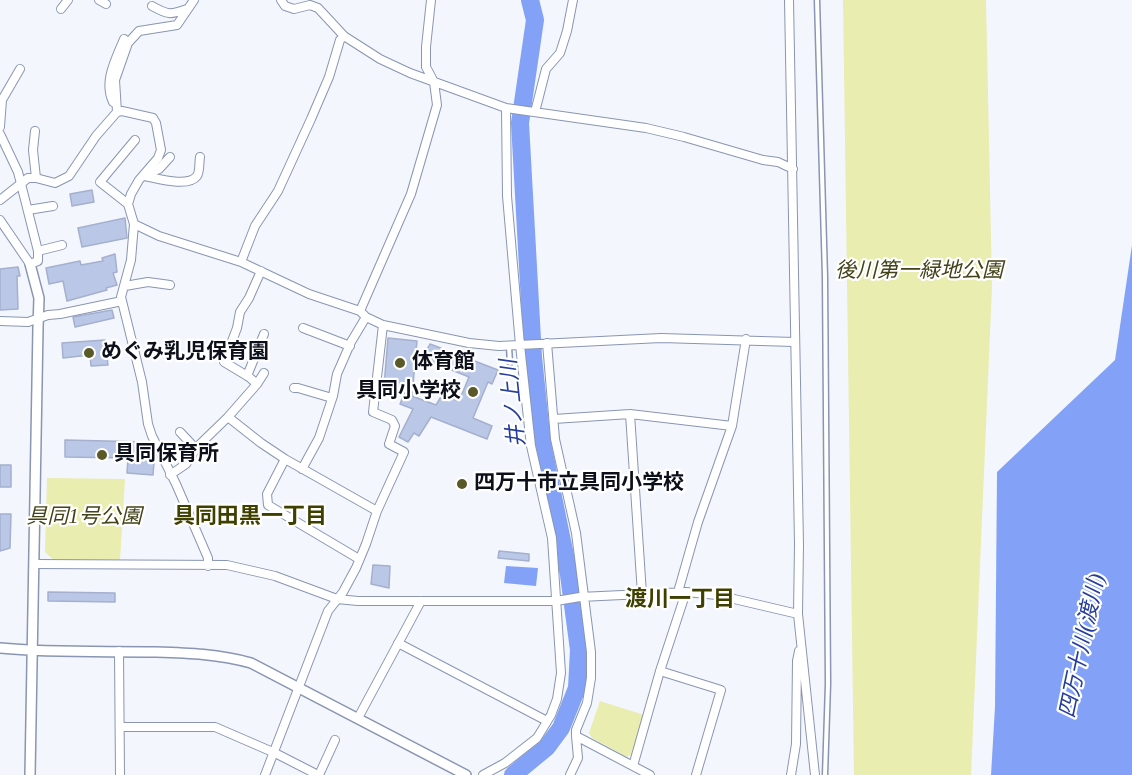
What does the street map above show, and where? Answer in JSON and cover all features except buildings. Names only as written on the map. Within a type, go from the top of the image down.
[{"type":"street","points":[[61,9],[68,0]]},
{"type":"street","points":[[117,112],[115,80],[128,43],[139,31],[177,25],[194,0]]},
{"type":"street","points":[[281,0],[285,6],[294,9],[310,5],[318,9],[344,36],[380,59],[434,82],[509,109],[646,128],[763,160],[778,162],[793,169]]},
{"type":"street","points":[[302,469],[319,438],[337,374],[411,194],[437,105],[434,82],[426,67],[431,0]]},
{"type":"street","points":[[532,112],[546,69],[560,53],[573,0]]},
{"type":"street","points":[[789,0],[799,544],[798,614],[815,775]]},
{"type":"street","points":[[152,6],[166,14],[187,9]]},
{"type":"street","points":[[241,262],[255,226],[278,191],[312,119],[330,77],[340,40],[344,36]]},
{"type":"street","points":[[117,112],[108,93],[110,73],[124,39]]},
{"type":"street","points":[[0,127],[2,100],[20,69]]},
{"type":"street","points":[[483,775],[517,755],[537,738],[556,699],[561,673],[552,538],[531,446],[507,196],[509,109]]},
{"type":"street","points":[[0,200],[28,178],[55,183],[69,177],[96,136],[117,112],[122,111],[153,118],[156,123],[161,150],[158,158],[130,194],[128,204],[134,224],[131,260],[122,301],[142,382],[148,424],[204,548],[208,566]]},
{"type":"street","points":[[35,131],[33,150],[36,178]]},
{"type":"street","points":[[0,134],[21,182],[38,251],[38,261],[30,264]]},
{"type":"street","points":[[128,204],[100,182],[135,140]]},
{"type":"street","points":[[144,176],[159,170],[170,157]]},
{"type":"street","points":[[144,176],[186,182],[198,174],[200,157]]},
{"type":"street","points":[[28,210],[53,206]]},
{"type":"street","points":[[0,220],[30,264],[39,298],[30,775]]},
{"type":"street","points":[[134,224],[159,236],[241,262],[309,294],[363,314],[383,325],[469,343],[509,347],[544,343],[661,338],[794,342]]},
{"type":"street","points":[[38,251],[62,245]]},
{"type":"street","points":[[256,384],[224,362],[237,328],[240,312],[261,271]]},
{"type":"street","points":[[125,286],[148,282],[170,285]]},
{"type":"street","points":[[0,321],[28,322],[39,317],[122,301]]},
{"type":"street","points":[[265,775],[328,612],[343,592],[359,559],[377,511],[404,452],[389,444],[395,426],[392,420],[373,412],[383,325]]},
{"type":"street","points":[[303,328],[350,346]]},
{"type":"street","points":[[247,376],[264,334]]},
{"type":"street","points":[[633,766],[682,592],[698,522],[732,426],[747,339]]},
{"type":"street","points":[[544,343],[555,438],[576,533],[582,597],[591,652],[591,678],[587,703],[576,730],[578,758],[570,775]]},
{"type":"street","points":[[170,475],[186,464],[196,449],[228,417],[264,373]]},
{"type":"street","points":[[294,388],[332,398]]},
{"type":"street","points":[[554,419],[630,414],[732,426]]},
{"type":"street","points":[[630,414],[642,594]]},
{"type":"street","points":[[228,417],[261,448],[377,511]]},
{"type":"street","points":[[180,432],[196,449]]},
{"type":"street","points":[[285,459],[267,494],[268,505],[359,559]]},
{"type":"street","points":[[34,564],[243,568],[275,576],[337,599],[558,601],[582,597],[682,592],[717,595],[798,614]]},
{"type":"street","points":[[358,718],[421,601]]},
{"type":"street","points":[[398,643],[547,721]]},
{"type":"street","points":[[791,775],[796,744],[796,661],[801,647]]},
{"type":"street","points":[[0,648],[32,651],[212,654],[229,657],[251,663],[466,775]]},
{"type":"street","points":[[119,651],[120,775]]},
{"type":"street","points":[[660,670],[722,690],[696,775]]},
{"type":"street","points":[[120,727],[215,727],[319,775],[336,740]]},
{"type":"street","points":[[576,736],[650,775]]},
{"type":"lane","points":[[817,0],[825,277],[828,684],[825,775]]},
{"type":"lane","points":[[509,347],[510,363]]},
{"type":"green space","name":"後川第一緑地公園","points":[[843,0],[986,0],[992,286],[971,775],[854,775]]},
{"type":"green space","name":"具同1号公園","points":[[47,478],[125,479],[120,560],[55,561],[45,552]]},
{"type":"green space","points":[[600,701],[644,715],[631,755],[627,757],[592,738],[589,733]]},
{"type":"water","name":"四万十川(渡川)","points":[[1132,245],[1132,775],[991,775],[995,707],[997,472],[1115,360]]},
{"type":"water","points":[[506,566],[538,568],[536,586],[504,583]]},
{"type":"waterway","name":"井ノ上川","points":[[513,775],[547,747],[561,728],[577,688],[579,650],[569,575],[542,443],[533,357],[520,123],[535,20],[530,0]]},
{"type":"place","name":"めぐみ乳児保育園","points":[[89,353]]},
{"type":"place","name":"体育館","points":[[400,363]]},
{"type":"place","name":"具同小学校","points":[[473,392]]},
{"type":"place","name":"具同保育所","points":[[102,455]]},
{"type":"place","name":"四万十市立具同小学校","points":[[462,484]]},
{"type":"district","name":"具同田黒一丁目","points":[[250,517]]},
{"type":"district","name":"渡川一丁目","points":[[680,600]]}]
